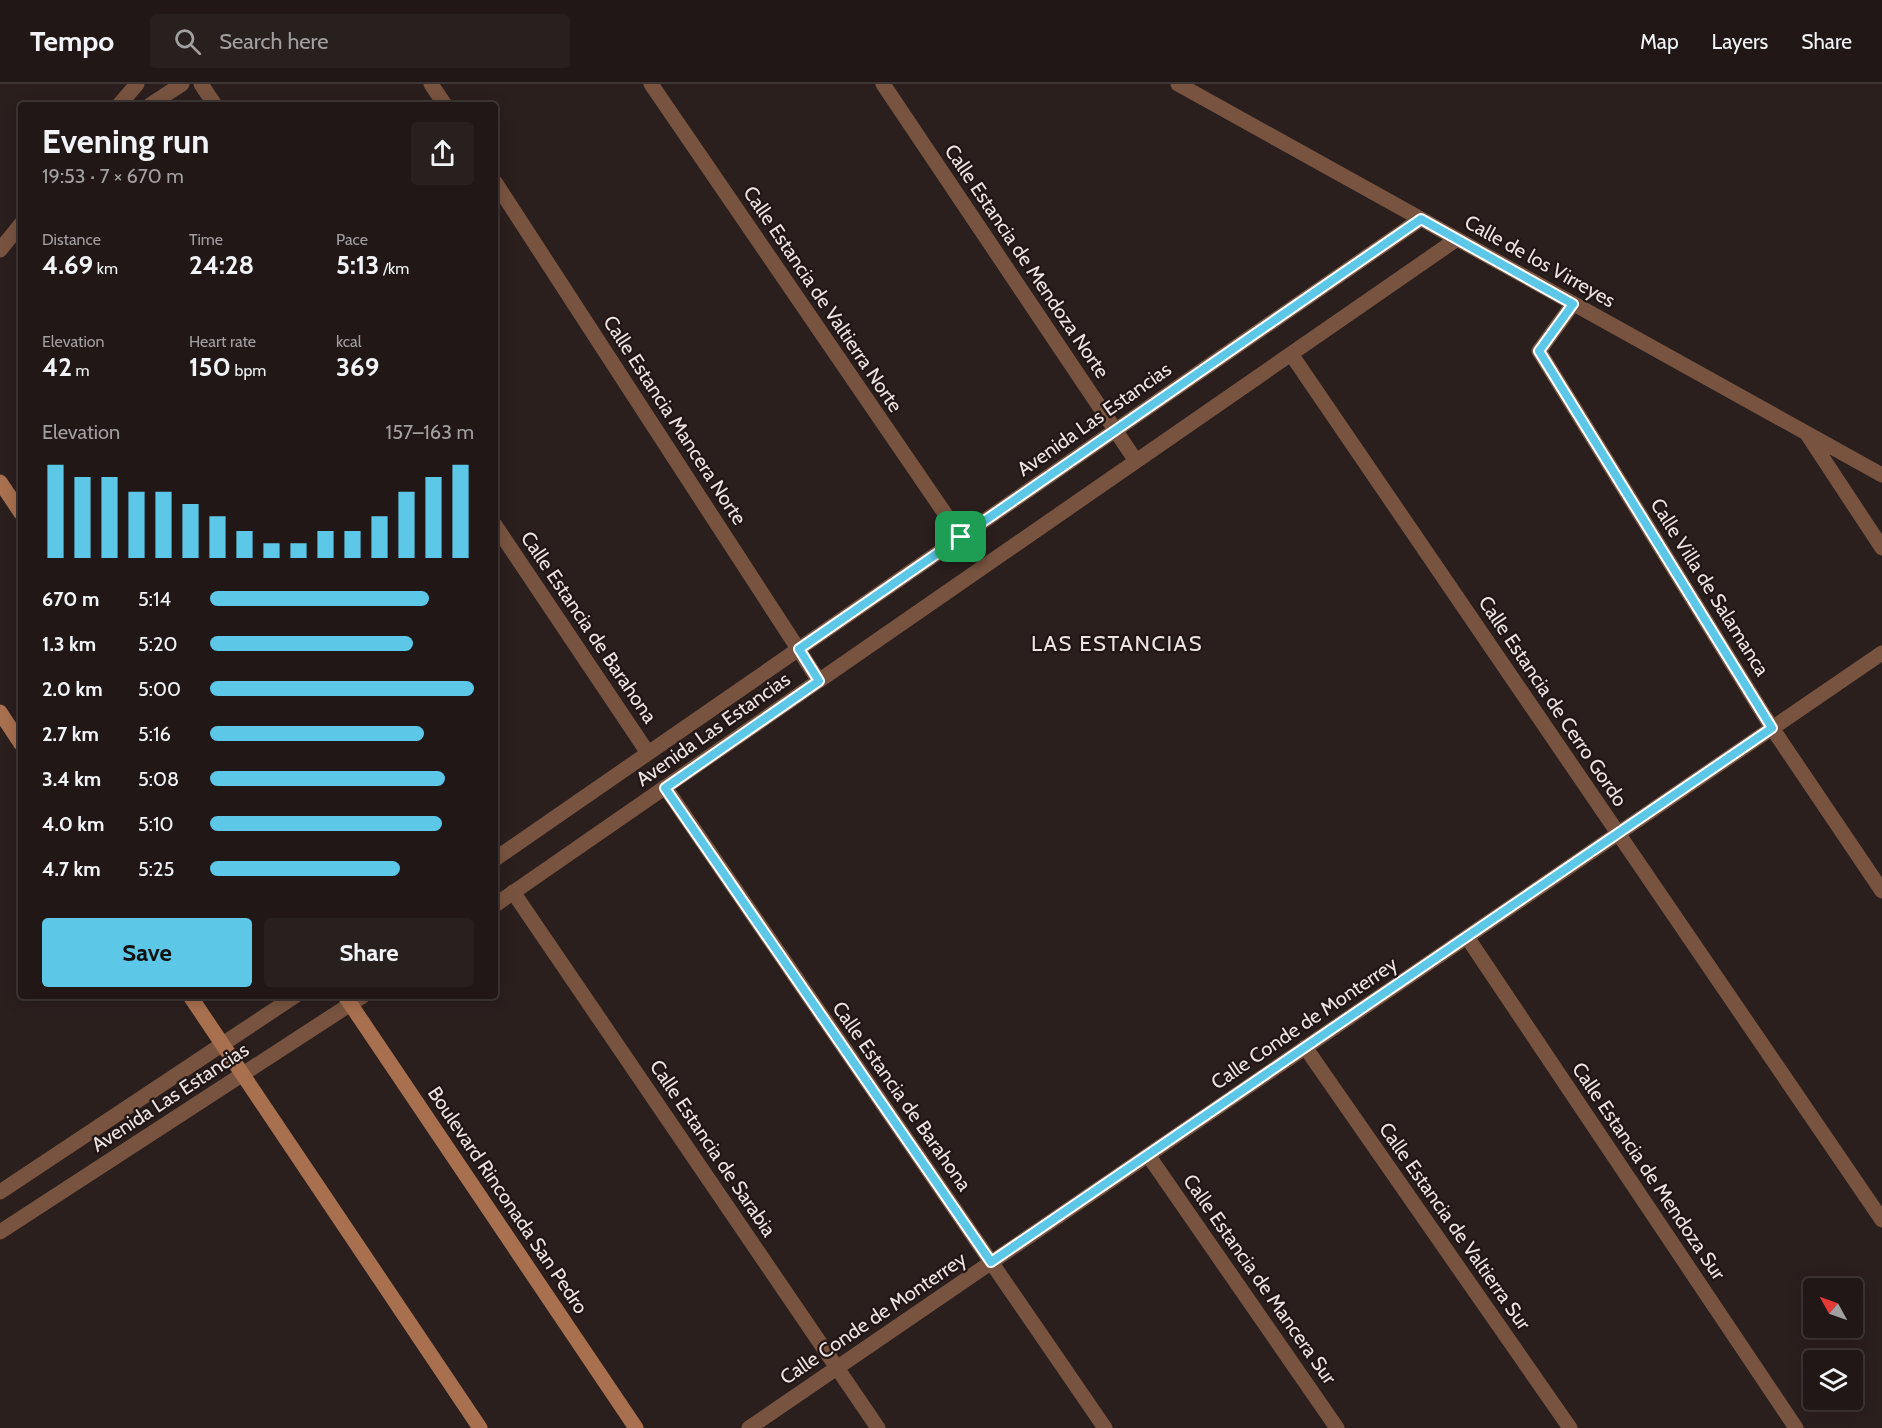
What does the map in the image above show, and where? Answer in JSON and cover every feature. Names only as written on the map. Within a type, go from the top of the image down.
[{"type":"street","points":[[122,102],[137,84]]},
{"type":"street","points":[[155,102],[182,84]]},
{"type":"street","points":[[201,84],[213,102]]},
{"type":"street","points":[[431,84],[443,102]]},
{"type":"street","name":"Calle Estancia de Valtierra Norte","points":[[651,84],[961,537]]},
{"type":"street","name":"Calle Estancia de Mendoza Norte","points":[[883,84],[1136,462]]},
{"type":"street","name":"Calle de los Virreyes","points":[[1178,84],[1882,474]]},
{"type":"street","name":"Calle Estancia Mancera Norte","points":[[498,187],[819,681]]},
{"type":"street","name":"Avenida Las Estancias","points":[[498,857],[1421,219]]},
{"type":"street","points":[[0,250],[18,228]]},
{"type":"street","name":"Avenida Las Estancias","points":[[498,903],[1457,239]]},
{"type":"street","name":"Calle Villa de Salamanca","points":[[1573,304],[1539,351],[1772,728],[1882,891]]},
{"type":"street","name":"Calle Estancia de Cerro Gordo","points":[[1291,354],[1882,1220]]},
{"type":"street","points":[[1805,432],[1882,548]]},
{"type":"street","points":[[0,482],[18,509]]},
{"type":"street","name":"Calle Estancia de Barahona","points":[[498,529],[648,753]]},
{"type":"street","name":"Calle Conde de Monterrey","points":[[749,1428],[1882,653]]},
{"type":"street","points":[[0,712],[18,739]]},
{"type":"street","name":"Calle Estancia de Barahona","points":[[665,788],[1105,1428]]},
{"type":"street","name":"Calle Estancia de Sarabia","points":[[513,892],[878,1428]]},
{"type":"street","name":"Calle Estancia de Mendoza Sur","points":[[1467,937],[1796,1428]]},
{"type":"street","points":[[192,999],[480,1428]]},
{"type":"street","name":"Avenida Las Estancias","points":[[0,1192],[291,999]]},
{"type":"street","name":"Avenida Las Estancias","points":[[0,1232],[243,1075],[353,999]]},
{"type":"street","name":"Boulevard Rinconada San Pedro","points":[[353,999],[636,1428]]},
{"type":"street","name":"Calle Estancia de Valtierra Sur","points":[[1305,1047],[1570,1428]]},
{"type":"street","name":"Calle Estancia de Mancera Sur","points":[[1148,1155],[1337,1428]]},
{"type":"district","name":"LAS ESTANCIAS","points":[[1117,643]]},
{"type":"route","points":[[1421,219],[1573,304],[1539,351],[1772,728],[991,1262],[665,788],[819,681],[799,649],[961,537],[1421,219]]}]
